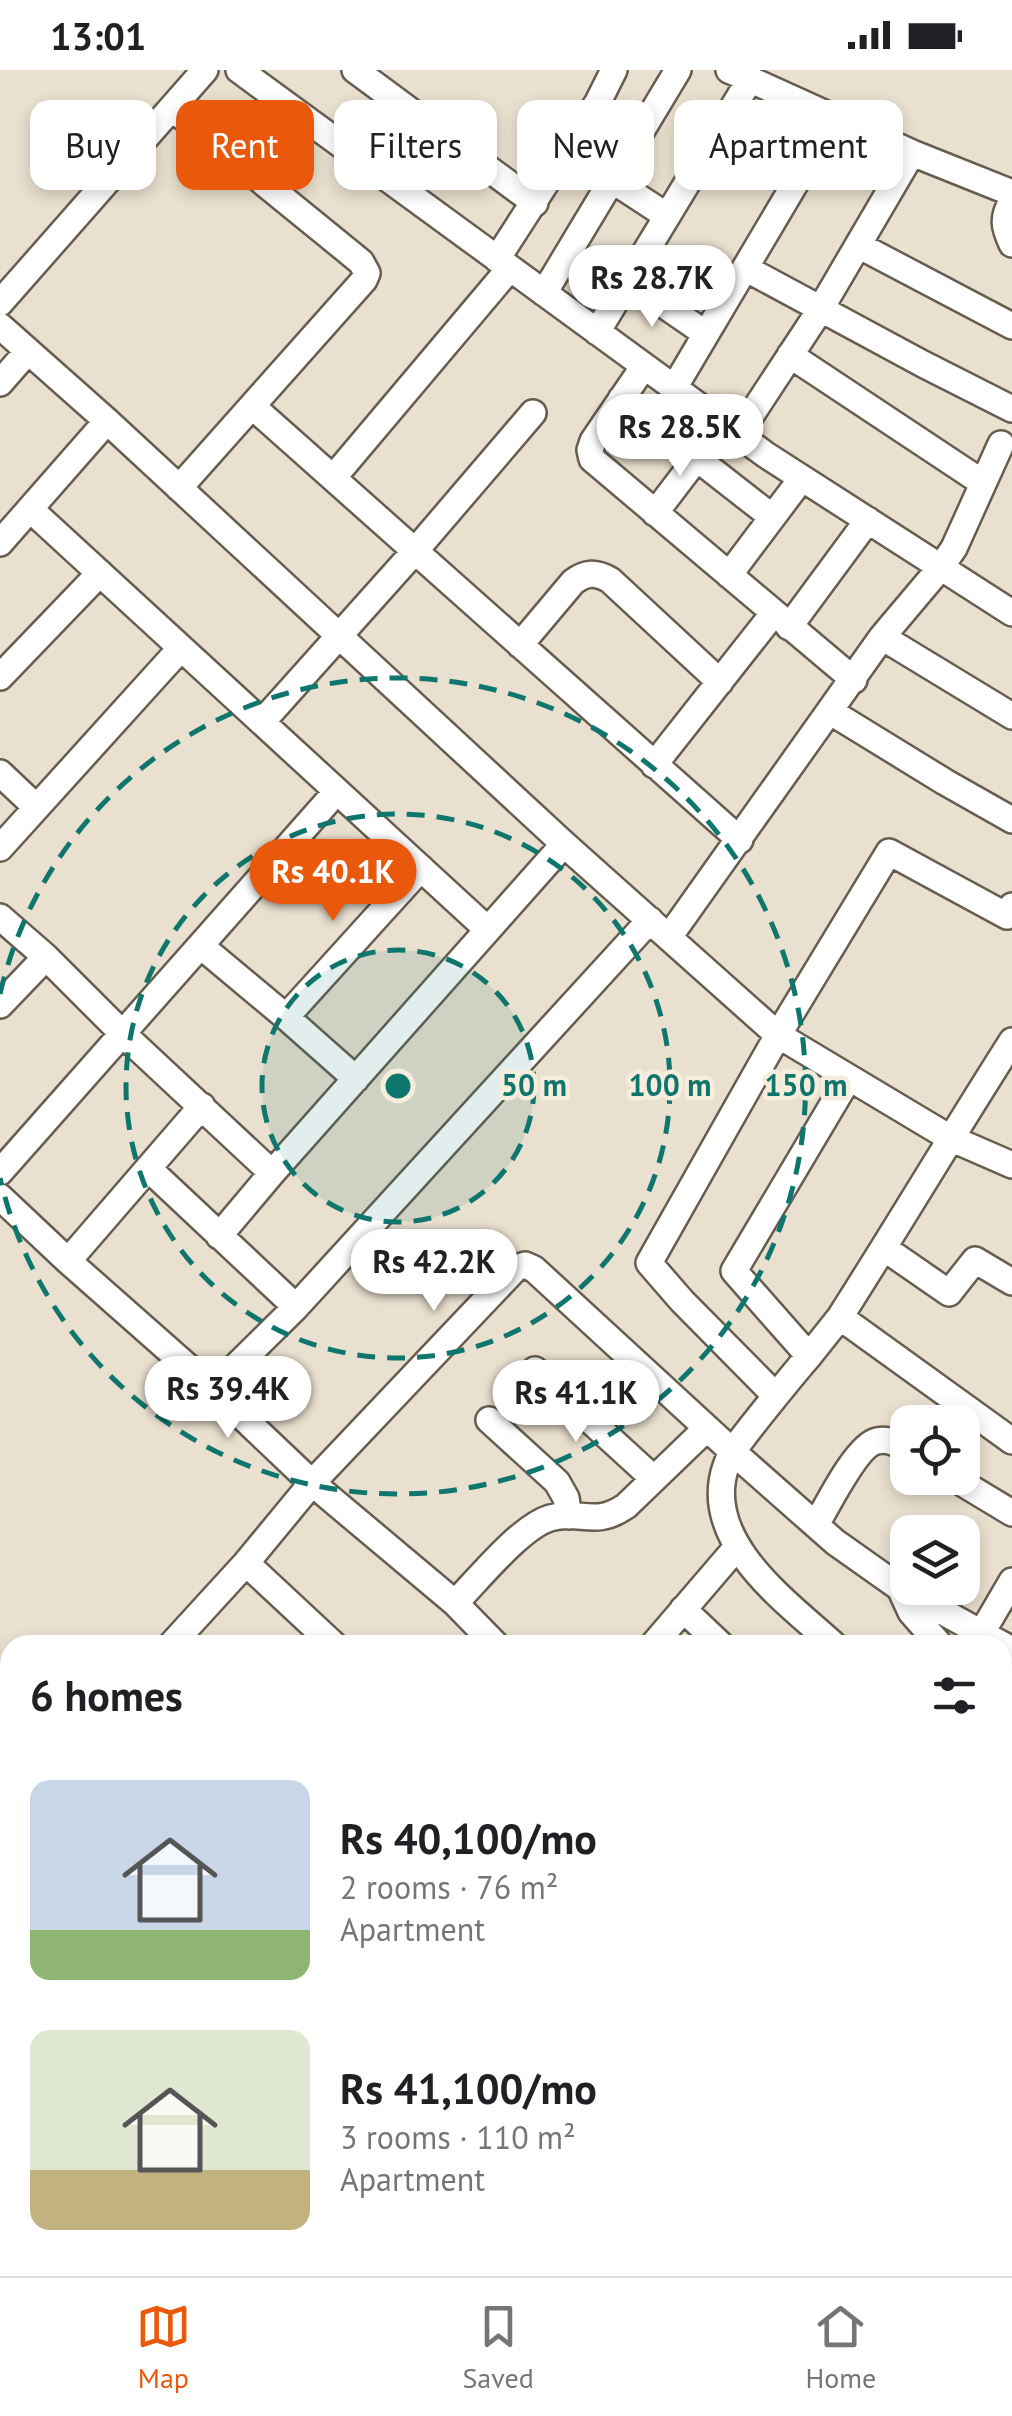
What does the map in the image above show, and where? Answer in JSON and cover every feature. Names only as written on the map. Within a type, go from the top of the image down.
[{"type":"street","points":[[0,302],[206,70]]},
{"type":"street","points":[[239,70],[730,430],[1012,613]]},
{"type":"street","points":[[355,70],[535,203]]},
{"type":"street","points":[[333,478],[504,264],[535,203],[614,70]]},
{"type":"street","points":[[654,110],[678,70]]},
{"type":"street","points":[[596,332],[667,216],[739,75],[794,100]]},
{"type":"street","points":[[172,108],[361,262],[367,273],[178,488]]},
{"type":"street","points":[[903,149],[1012,193]]},
{"type":"street","points":[[655,513],[697,458],[730,430],[790,356],[912,153]]},
{"type":"street","points":[[544,293],[606,190]]},
{"type":"street","points":[[627,190],[667,216]]},
{"type":"street","points":[[674,388],[792,190]]},
{"type":"street","points":[[1012,201],[1004,216],[1012,244]]},
{"type":"street","points":[[858,245],[1012,326]]},
{"type":"street","points":[[746,268],[1012,409]]},
{"type":"street","points":[[628,280],[706,334]]},
{"type":"street","points":[[0,326],[778,1035],[950,1138],[1012,1164]]},
{"type":"street","points":[[0,383],[28,351]]},
{"type":"street","points":[[790,356],[983,483]]},
{"type":"street","points":[[644,366],[592,442],[592,459],[854,680]]},
{"type":"street","points":[[621,399],[772,518]]},
{"type":"street","points":[[252,406],[740,840]]},
{"type":"street","points":[[262,722],[533,413]]},
{"type":"street","points":[[0,543],[107,421]]},
{"type":"street","points":[[213,1388],[659,929],[740,840],[882,638],[941,568],[1001,444]]},
{"type":"street","points":[[729,574],[802,478]]},
{"type":"street","points":[[30,509],[487,929]]},
{"type":"street","points":[[654,765],[720,682],[781,620],[868,520]]},
{"type":"street","points":[[0,677],[100,573]]},
{"type":"street","points":[[520,644],[573,582],[581,576],[600,574],[720,682]]},
{"type":"street","points":[[882,638],[1012,716]]},
{"type":"street","points":[[0,848],[181,648]]},
{"type":"street","points":[[831,712],[1012,820]]},
{"type":"street","points":[[0,774],[36,807]]},
{"type":"street","points":[[0,1172],[337,791]]},
{"type":"street","points":[[220,1236],[564,844]]},
{"type":"street","points":[[776,1395],[649,1263],[778,1035],[890,852],[1007,916],[1012,906]]},
{"type":"street","points":[[286,1017],[421,868]]},
{"type":"street","points":[[0,917],[272,1173]]},
{"type":"street","points":[[201,946],[356,1079]]},
{"type":"street","points":[[0,1005],[46,957]]},
{"type":"street","points":[[823,1635],[756,1573],[737,1547],[724,1511],[726,1465],[776,1395],[840,1318],[1012,1040]]},
{"type":"street","points":[[809,1356],[734,1271],[848,1079]]},
{"type":"street","points":[[68,1261],[202,1106]]},
{"type":"street","points":[[149,1169],[296,1306]]},
{"type":"street","points":[[0,1197],[213,1388],[312,1483],[486,1635]]},
{"type":"street","points":[[884,1248],[948,1293],[976,1260],[1012,1282]]},
{"type":"street","points":[[180,1635],[312,1483],[520,1265],[534,1269],[816,1525],[890,1581]]},
{"type":"street","points":[[840,1318],[1012,1441]]},
{"type":"street","points":[[535,1370],[654,1479]]},
{"type":"street","points":[[489,1420],[558,1482],[569,1516]]},
{"type":"street","points":[[455,1604],[525,1532],[550,1518],[614,1515],[708,1428]]},
{"type":"street","points":[[816,1525],[860,1454],[869,1444],[890,1441]]},
{"type":"street","points":[[980,1494],[1012,1513]]},
{"type":"street","points":[[662,1635],[737,1547]]},
{"type":"street","points":[[246,1563],[323,1635]]},
{"type":"street","points":[[930,1605],[981,1634],[1012,1581]]},
{"type":"street","points":[[908,1605],[931,1635]]},
{"type":"street","points":[[684,1610],[711,1635]]}]
